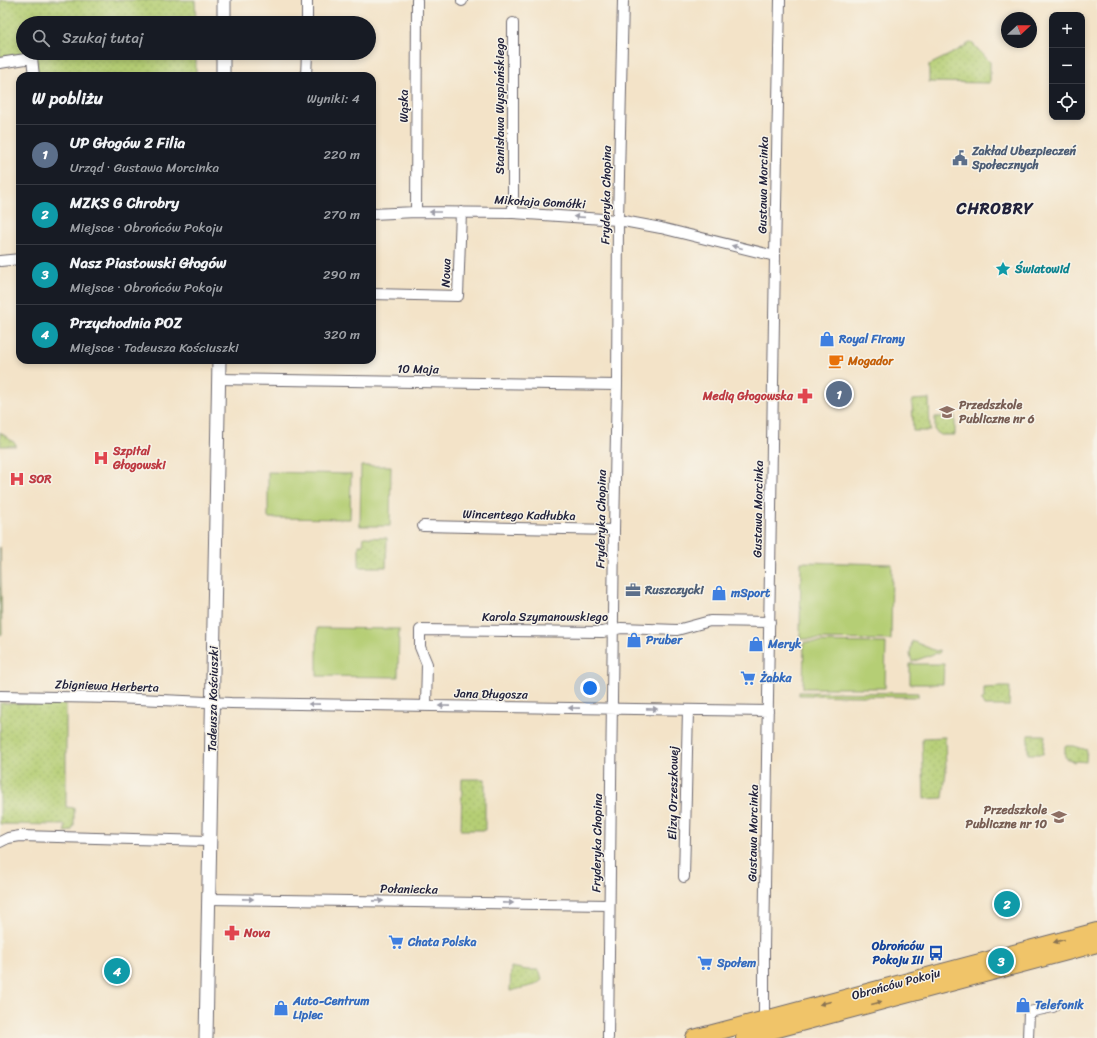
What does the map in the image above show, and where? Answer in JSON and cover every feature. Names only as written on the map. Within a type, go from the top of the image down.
[{"type":"main road","name":"Obrońców Pokoju","points":[[694,1038],[1097,931]]},
{"type":"main road","name":"Obrońców Pokoju","points":[[744,1038],[1097,944]]},
{"type":"street","points":[[224,0],[224,16]]},
{"type":"street","points":[[307,0],[307,16]]},
{"type":"street","name":"Wąska","points":[[416,212],[417,0]]},
{"type":"street","name":"Fryderyka Chopina","points":[[608,1038],[618,220],[623,0]]},
{"type":"street","name":"Gustawa Morcinka","points":[[764,1020],[780,0]]},
{"type":"street","name":"Stanisława Wyspiańskiego","points":[[513,23],[513,213]]},
{"type":"street","points":[[0,62],[16,60]]},
{"type":"street","points":[[32,60],[34,72]]},
{"type":"street","points":[[223,60],[223,72]]},
{"type":"street","points":[[306,72],[307,60]]},
{"type":"street","name":"Mikołaja Gomółki","points":[[376,214],[416,212],[513,213],[618,220],[668,230],[775,256]]},
{"type":"street","name":"Nowa","points":[[376,294],[458,296],[461,212]]},
{"type":"street","points":[[0,261],[16,259]]},
{"type":"street","name":"Tadeusza Kościuszki","points":[[206,1038],[219,364]]},
{"type":"street","name":"10 Maja","points":[[219,379],[617,385]]},
{"type":"street","name":"Wincentego Kadłubka","points":[[424,526],[614,530]]},
{"type":"street","name":"Karola Szymanowskiego","points":[[426,706],[427,664],[420,647],[420,630],[603,632],[621,628],[677,630],[710,621],[770,622]]},
{"type":"street","name":"Zbigniewa Herberta","points":[[0,696],[213,702]]},
{"type":"street","name":"Jana Długosza","points":[[213,702],[768,711]]},
{"type":"street","name":"Elizy Orzeszkowej","points":[[684,877],[688,710]]},
{"type":"street","points":[[0,842],[8,838],[20,836],[209,841]]},
{"type":"street","name":"Połaniecka","points":[[209,899],[609,905]]},
{"type":"street","points":[[1028,1038],[1029,1012],[1053,1007]]},
{"type":"green space","points":[[0,0],[195,0],[196,16],[16,16],[16,55],[0,57]]},
{"type":"green space","points":[[971,42],[990,62],[990,83],[929,82],[929,65]]},
{"type":"green space","points":[[36,60],[196,60],[196,72],[37,72]]},
{"type":"green space","points":[[929,399],[930,431],[913,431],[912,400]]},
{"type":"green space","points":[[955,416],[955,435],[941,435],[935,431],[935,417]]},
{"type":"green space","points":[[0,432],[16,444],[16,446],[0,446]]},
{"type":"green space","points":[[361,466],[391,466],[390,526],[360,526]]},
{"type":"green space","points":[[268,472],[351,474],[350,519],[268,518]]},
{"type":"green space","points":[[364,537],[387,538],[386,567],[359,567],[359,545],[363,545]]},
{"type":"green space","points":[[0,547],[2,634],[0,635]]},
{"type":"green space","points":[[801,562],[892,564],[891,640],[800,639]]},
{"type":"green space","points":[[317,628],[399,629],[398,677],[317,676]]},
{"type":"green space","points":[[912,641],[936,651],[939,650],[940,652],[938,654],[936,653],[912,662],[910,654]]},
{"type":"green space","points":[[804,642],[886,643],[885,688],[803,688]]},
{"type":"green space","points":[[910,664],[944,664],[943,684],[910,684]]},
{"type":"green space","points":[[1010,687],[1009,706],[984,706],[981,700],[984,698],[984,688]]},
{"type":"green space","points":[[799,692],[918,693],[918,697],[799,695]]},
{"type":"green space","points":[[0,703],[66,704],[66,807],[74,808],[74,826],[71,831],[65,832],[65,825],[0,824]]},
{"type":"green space","points":[[1028,735],[1045,735],[1043,754],[1028,754]]},
{"type":"green space","points":[[945,737],[946,771],[943,798],[924,799],[922,738]]},
{"type":"green space","points":[[1065,746],[1074,746],[1087,750],[1086,762],[1074,762],[1065,757]]},
{"type":"green space","points":[[462,779],[485,779],[485,830],[461,830]]},
{"type":"green space","points":[[511,967],[527,970],[539,970],[542,980],[535,985],[510,991]]},
{"type":"place","name":"Zakład Ubezpieczeń Społecznych","points":[[960,158]]},
{"type":"place","name":"Światowid","points":[[1003,269]]},
{"type":"place","name":"Royal Firany","points":[[827,339]]},
{"type":"place","name":"Mogador","points":[[836,361]]},
{"type":"place","name":"UP Głogów 2 Filia","points":[[839,394]]},
{"type":"place","name":"Mediq Głogowska","points":[[805,396]]},
{"type":"place","name":"Przedszkole Publiczne nr 6","points":[[947,412]]},
{"type":"place","name":"Szpital Głogowski","points":[[101,458]]},
{"type":"place","name":"SOR","points":[[17,479]]},
{"type":"place","name":"Ruszczycki","points":[[633,590]]},
{"type":"place","name":"mSport","points":[[719,593]]},
{"type":"place","name":"Pruber","points":[[634,640]]},
{"type":"place","name":"Meryk","points":[[756,644]]},
{"type":"place","name":"Żabka","points":[[748,678]]},
{"type":"place","name":"Przedszkole Publiczne nr 10","points":[[1059,817]]},
{"type":"place","name":"MZKS G Chrobry","points":[[1007,904]]},
{"type":"place","name":"Nova","points":[[232,933]]},
{"type":"place","name":"Chata Polska","points":[[396,942]]},
{"type":"place","name":"Obrońców Pokoju III","points":[[936,953]]},
{"type":"place","name":"Nasz Piastowski Głogów","points":[[1001,961]]},
{"type":"place","name":"Społem","points":[[705,963]]},
{"type":"place","name":"Przychodnia POZ","points":[[117,971]]},
{"type":"place","name":"Telefonik","points":[[1023,1005]]},
{"type":"place","name":"Auto-Centrum Lipiec","points":[[281,1008]]},
{"type":"district","name":"CHROBRY","points":[[995,208]]}]
